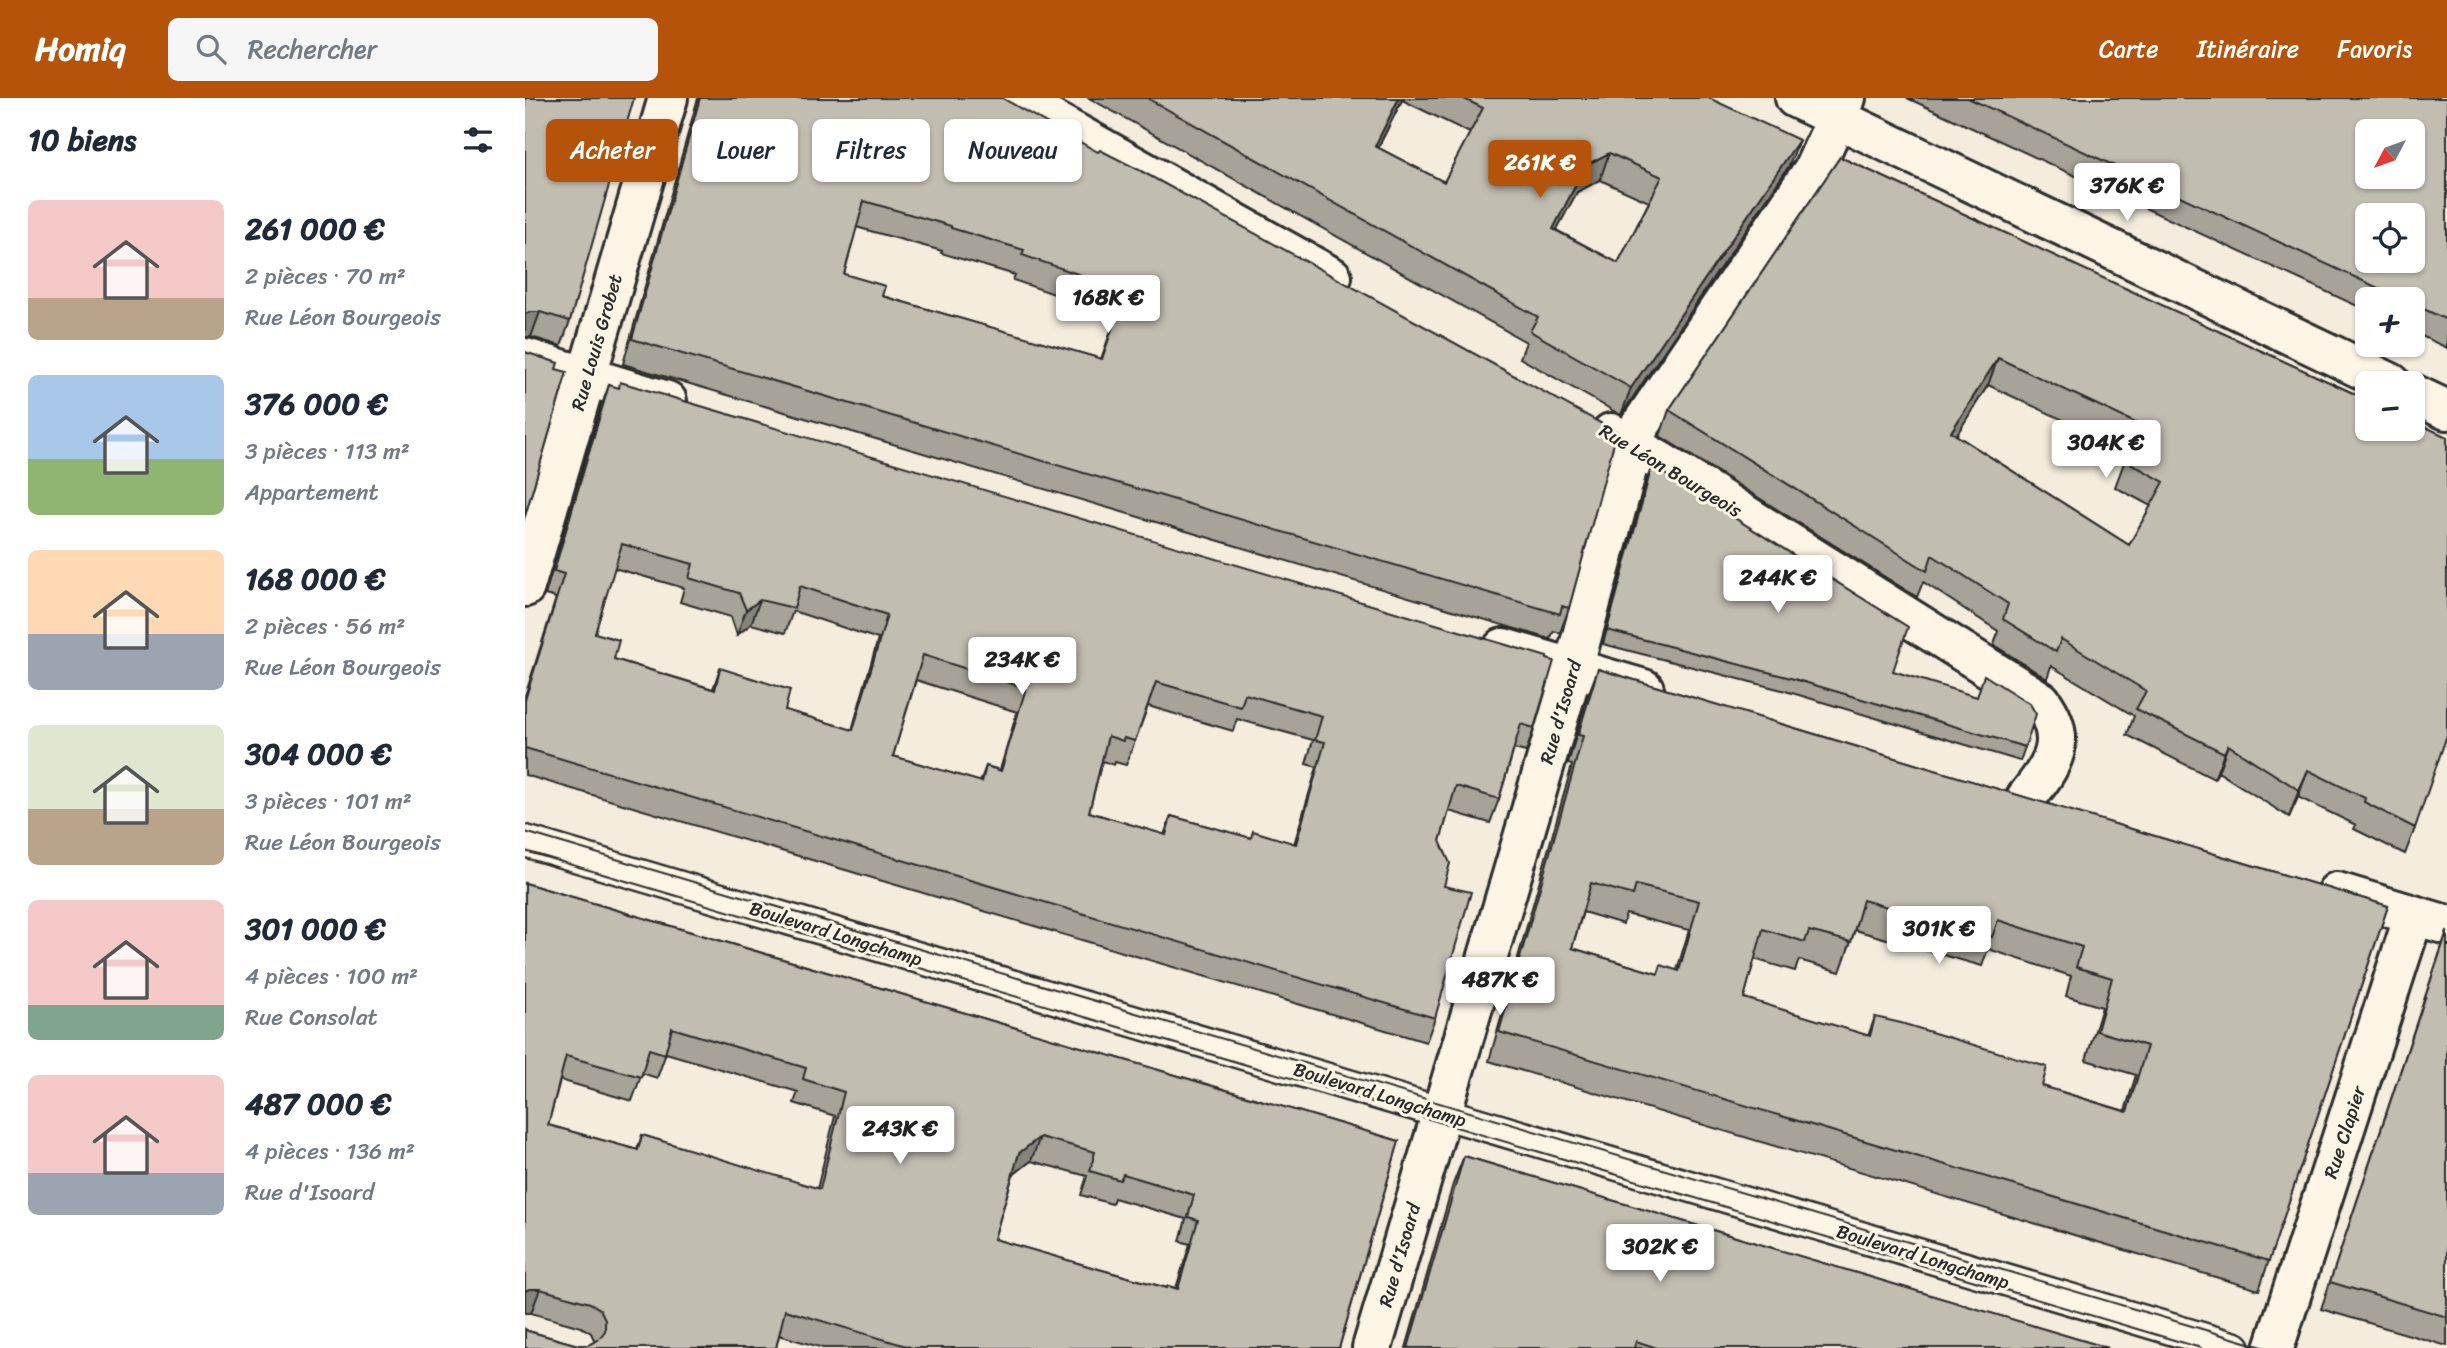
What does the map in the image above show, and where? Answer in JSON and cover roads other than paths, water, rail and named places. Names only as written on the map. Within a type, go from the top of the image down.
[{"type":"street","name":"Rue Louis Grobet","points":[[525,587],[668,98]]},
{"type":"street","points":[[1013,98],[1366,296]]},
{"type":"street","points":[[1795,98],[1841,108],[2367,371]]},
{"type":"street","name":"Rue d'Isoard","points":[[1372,1348],[1573,669],[1638,429],[1813,170],[1841,108]]},
{"type":"street","points":[[525,358],[696,409]]},
{"type":"street","points":[[2425,400],[2447,410]]},
{"type":"street","name":"Rue Léon Bourgeois","points":[[1585,418],[2041,701],[2057,730],[2053,754],[2044,776],[2010,794],[2066,810]]},
{"type":"street","points":[[1470,639],[1675,698]]},
{"type":"street","name":"Boulevard Longchamp","points":[[525,841],[2235,1348]]},
{"type":"street","points":[[2307,883],[2430,920]]},
{"type":"street","name":"Rue Clapier","points":[[2274,1348],[2430,920]]},
{"type":"tram line","points":[[525,832],[2266,1348]]},
{"type":"tram line","points":[[525,851],[2201,1348]]}]
